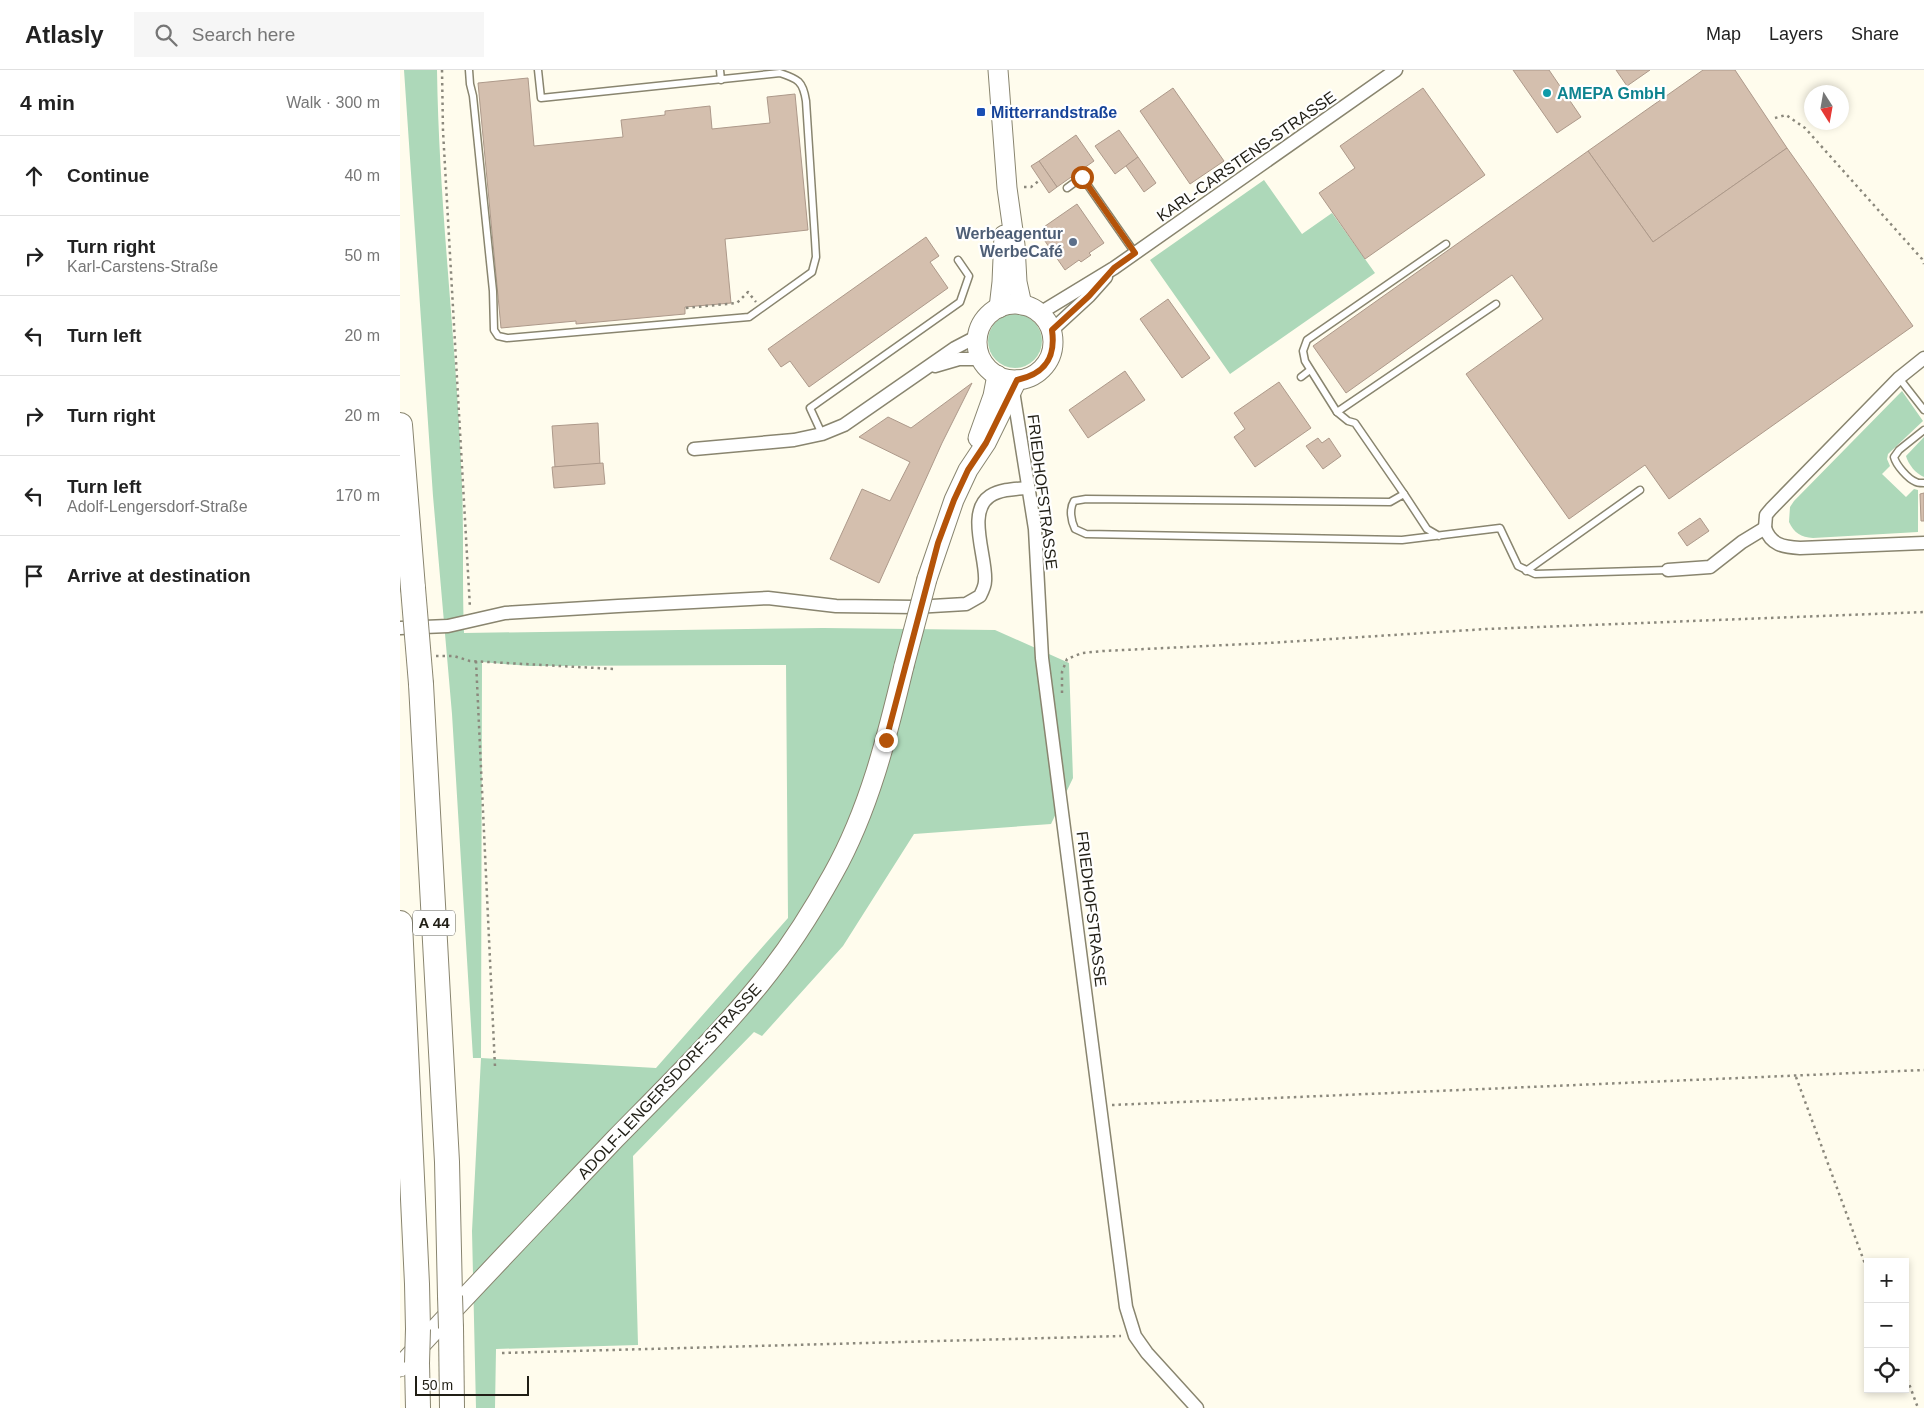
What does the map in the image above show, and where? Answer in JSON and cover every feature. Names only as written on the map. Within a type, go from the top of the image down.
[{"type":"highway","name":"A 44","points":[[400,425],[421,684],[447,1162],[452,1408]]},
{"type":"highway","name":"A 44","points":[[400,923],[417,1264],[418,1329],[409,1365],[418,1408]]},
{"type":"street","points":[[998,70],[1007,188],[1015,246],[1017,282],[1022,305]]},
{"type":"street","name":"KARL-CARSTENS-STRASSE","points":[[1040,313],[1114,268],[1396,70]]},
{"type":"street","points":[[999,308],[1007,188]]},
{"type":"street","name":"KARL-CARSTENS-STRASSE","points":[[1052,330],[1089,296],[1114,268]]},
{"type":"street","points":[[1010,304],[1022,305],[1040,313],[1052,330],[1054,342],[1047,364],[1039,372],[1015,386],[988,368],[981,359],[978,348],[978,336],[985,319],[999,308],[1010,304]]},
{"type":"street","points":[[694,449],[794,440],[822,434],[844,424],[955,348],[978,336]]},
{"type":"street","points":[[1924,358],[1899,378],[1771,509],[1766,515],[1765,528],[1772,542],[1783,547],[1924,543]]},
{"type":"street","points":[[923,370],[959,359],[981,359]]},
{"type":"street","name":"ADOLF-LENGERSDORF-STRASSE","points":[[409,1365],[482,1278],[710,1041],[760,984],[792,939],[833,874],[870,789],[886,740],[927,578],[950,509],[968,470],[993,396],[997,375]]},
{"type":"street","name":"ADOLF-LENGERSDORF-STRASSE","points":[[968,470],[986,443],[1015,386]]},
{"type":"street","name":"FRIEDHOFSTRASSE","points":[[1015,386],[1035,529],[1042,658],[1126,1308],[1135,1336],[1147,1353],[1197,1408]]},
{"type":"street","points":[[400,628],[448,626],[505,614],[768,598],[836,606],[915,607],[966,604],[980,596],[985,582],[978,515],[983,502],[990,496],[1002,491],[1028,488]]},
{"type":"street","points":[[1668,570],[1710,567],[1742,542],[1765,528]]},
{"type":"lane","points":[[469,70],[491,271],[494,330],[498,336],[507,338],[749,317],[812,272],[816,257],[816,240],[804,90],[796,78],[780,73],[541,98],[538,70]]},
{"type":"lane","points":[[720,70],[721,80]]},
{"type":"lane","points":[[1067,188],[1082,177],[1135,253]]},
{"type":"lane","points":[[1439,536],[1427,529],[1355,423],[1348,421],[1337,412],[1310,370],[1303,352],[1307,340],[1446,244]]},
{"type":"lane","points":[[822,434],[810,408],[960,302],[969,276],[958,260]]},
{"type":"lane","points":[[1337,412],[1496,304]]},
{"type":"lane","points":[[1301,377],[1310,370]]},
{"type":"lane","points":[[1899,378],[1924,410]]},
{"type":"lane","points":[[1924,430],[1899,450],[1894,457],[1896,463],[1911,479],[1915,482],[1924,483]]},
{"type":"lane","points":[[1526,571],[1640,490]]},
{"type":"lane","points":[[1404,494],[1390,502],[1086,498],[1074,501],[1071,516],[1075,530],[1086,534],[1402,540],[1500,528],[1518,566],[1535,574],[1668,570]]},
{"type":"path","points":[[442,70],[442,131],[472,621]]},
{"type":"path","points":[[1775,118],[1786,115],[1805,128],[1922,259],[1924,264]]},
{"type":"path","points":[[686,308],[737,303],[745,295]]},
{"type":"path","points":[[1062,699],[1062,672],[1067,660],[1082,653],[1486,629],[1924,612]]},
{"type":"path","points":[[436,656],[454,656],[476,661],[614,669]]},
{"type":"path","points":[[476,661],[495,1067]]},
{"type":"path","points":[[1101,1105],[1796,1077],[1924,1070]]},
{"type":"path","points":[[1796,1077],[1864,1261]]},
{"type":"path","points":[[502,1353],[1135,1336]]},
{"type":"path","points":[[1909,1384],[1918,1408]]},
{"type":"green space","points":[[404,70],[437,70],[444,226],[460,433],[463,504],[464,633],[823,628],[995,630],[1069,663],[1073,778],[1051,824],[914,834],[843,946],[762,1036],[754,1032],[633,1156],[638,1345],[496,1349],[495,1408],[476,1408],[472,1231],[481,1058],[473,1058],[452,714],[433,496]],"holes":[[[482,662],[529,666],[786,665],[788,918],[656,1068],[481,1058]]]},
{"type":"green space","points":[[1264,180],[1302,234],[1332,213],[1375,273],[1230,374],[1150,260]]},
{"type":"green space","points":[[1015,314],[1025,316],[1034,322],[1040,331],[1042,341],[1040,351],[1034,360],[1025,366],[1015,368],[1005,366],[996,360],[990,351],[988,341],[990,331],[996,322],[1005,316]]},
{"type":"green space","points":[[1902,391],[1923,421],[1888,454],[1887,459],[1890,466],[1882,474],[1906,497],[1914,489],[1918,490],[1918,532],[1813,538],[1798,534],[1789,522],[1790,507],[1794,501]]},
{"type":"green space","points":[[1924,437],[1924,477],[1918,474],[1906,456]]},
{"type":"building","name":"AMEPA GmbH","points":[[1513,70],[1549,70],[1581,117],[1557,133]]},
{"type":"building","name":"AMEPA GmbH","points":[[1616,70],[1650,70],[1627,86]]},
{"type":"building","points":[[1703,70],[1735,70],[1787,148],[1653,242],[1588,151]]},
{"type":"building","points":[[528,78],[534,146],[623,137],[621,120],[665,115],[665,111],[710,106],[712,129],[770,123],[767,97],[795,94],[808,230],[725,239],[731,303],[685,307],[685,314],[576,324],[576,321],[501,328],[478,83]]},
{"type":"building","points":[[1173,88],[1224,161],[1190,184],[1140,111]]},
{"type":"building","points":[[1423,88],[1485,175],[1365,259],[1319,193],[1355,168],[1340,146]]},
{"type":"building","points":[[1119,130],[1138,157],[1115,174],[1095,146]]},
{"type":"building","points":[[1076,135],[1094,161],[1057,187],[1039,161]]},
{"type":"building","points":[[1787,148],[1913,326],[1669,499],[1645,465],[1569,519],[1466,374],[1543,319],[1512,275],[1346,393],[1313,346],[1588,151],[1653,242]]},
{"type":"building","points":[[1138,157],[1156,183],[1144,192],[1126,166]]},
{"type":"building","points":[[1039,161],[1057,187],[1049,193],[1031,166]]},
{"type":"building","points":[[1077,204],[1104,243],[1089,253],[1091,255],[1081,262],[1079,260],[1065,270],[1038,231]]},
{"type":"building","points":[[926,237],[939,256],[930,262],[948,288],[809,387],[790,361],[781,367],[768,349]]},
{"type":"building","points":[[1168,299],[1210,358],[1182,378],[1140,319]]},
{"type":"building","points":[[1125,371],[1145,400],[1088,438],[1069,410]]},
{"type":"building","points":[[1279,382],[1311,428],[1255,467],[1234,437],[1245,429],[1234,413]]},
{"type":"building","points":[[972,383],[942,443],[879,583],[830,559],[862,489],[890,501],[910,462],[859,437],[888,417],[911,428]]},
{"type":"building","points":[[598,423],[600,464],[555,467],[552,426]]},
{"type":"building","points":[[1318,438],[1322,443],[1329,438],[1341,456],[1323,469],[1306,446]]},
{"type":"building","points":[[603,463],[605,484],[554,488],[552,467]]},
{"type":"building","points":[[1924,493],[1924,521],[1921,521],[1920,494]]},
{"type":"building","points":[[1700,518],[1709,531],[1687,546],[1678,533]]},
{"type":"place","name":"AMEPA GmbH","points":[[1547,93]]},
{"type":"place","name":"Mitterrandstraße","points":[[981,112]]},
{"type":"place","name":"Werbeagentur WerbeCafé","points":[[1073,242]]},
{"type":"route","points":[[886,740],[927,578],[954,500],[968,470],[986,443],[1017,380],[1028,378],[1039,372],[1047,364],[1054,342],[1052,330],[1070,311],[1089,296],[1114,268],[1135,253],[1082,177]]}]
